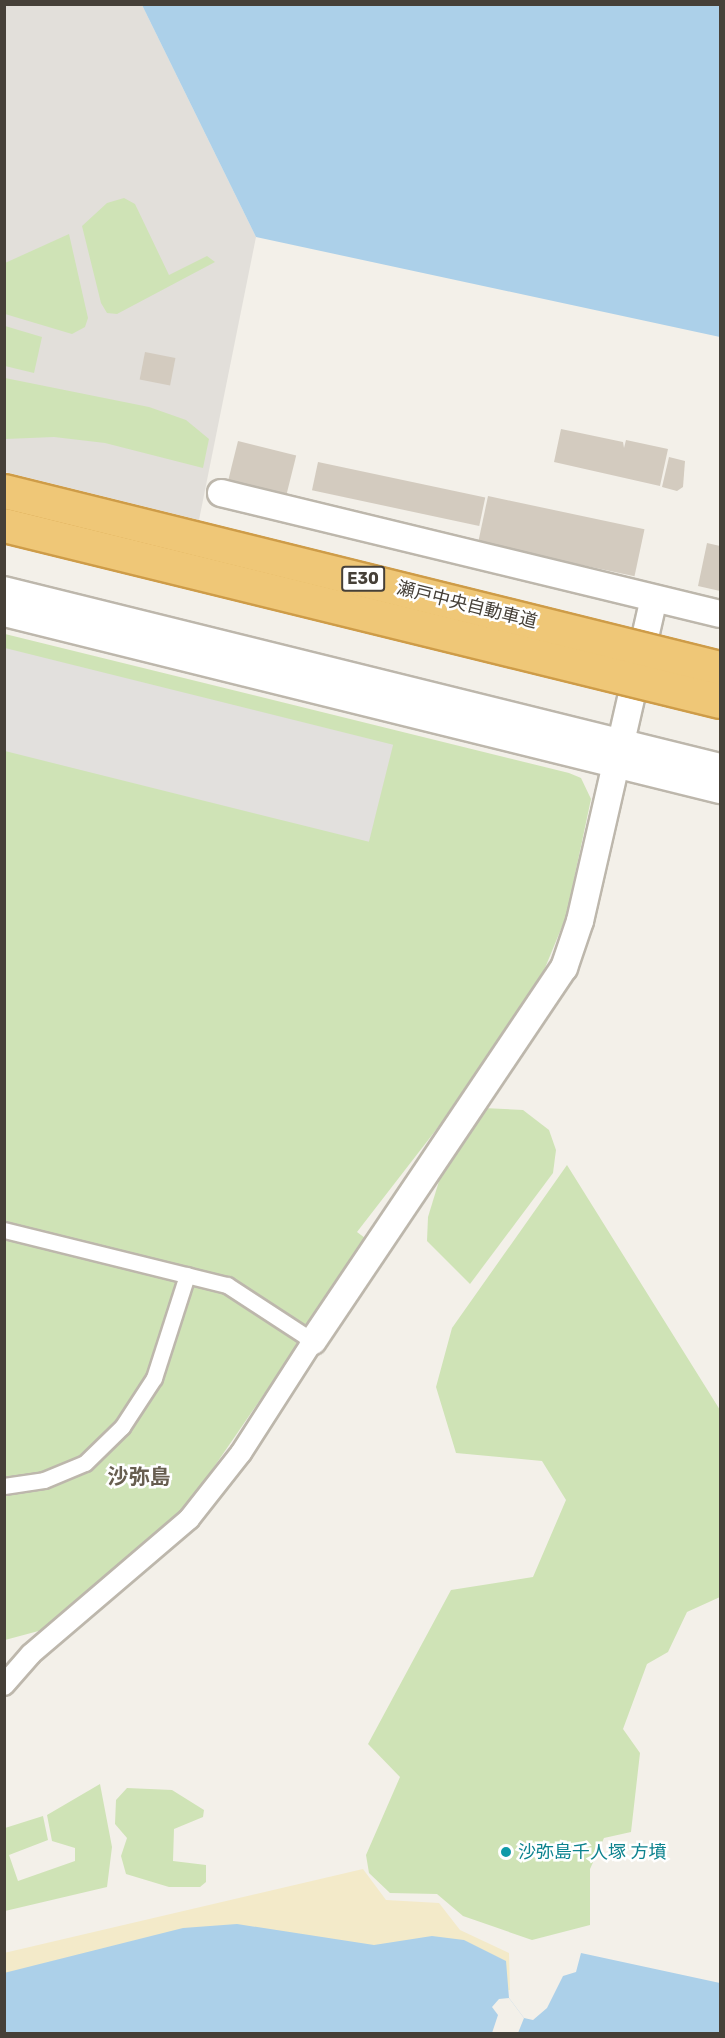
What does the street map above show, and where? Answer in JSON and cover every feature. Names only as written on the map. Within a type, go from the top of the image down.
[{"type":"highway","name":"瀬戸中央自動車道","points":[[4,491],[720,668]]},
{"type":"highway","name":"瀬戸中央自動車道","points":[[4,525],[720,701]]},
{"type":"street","points":[[221,493],[720,614]]},
{"type":"street","points":[[4,590],[619,753],[720,790]]},
{"type":"street","points":[[4,1685],[31,1654],[189,1519],[241,1453],[313,1341],[564,968],[619,753],[654,599]]},
{"type":"street","points":[[4,613],[619,753],[720,767]]},
{"type":"street","points":[[4,1230],[227,1285],[313,1341]]},
{"type":"street","points":[[4,1486],[44,1480],[85,1463],[122,1427],[154,1378],[187,1275]]},
{"type":"shaded area","points":[[5,5],[142,5],[256,237],[199,520],[5,472]]},
{"type":"shaded area","points":[[5,648],[393,745],[369,842],[4,751]]},
{"type":"green space","points":[[124,198],[135,204],[169,275],[207,256],[215,262],[117,314],[107,313],[101,303],[82,226],[107,203]]},
{"type":"green space","points":[[69,234],[88,318],[85,327],[72,334],[5,314],[5,263]]},
{"type":"green space","points":[[5,326],[42,337],[34,373],[5,366]]},
{"type":"green space","points":[[5,378],[149,407],[186,420],[209,439],[203,468],[105,443],[54,437],[5,439]]},
{"type":"green space","points":[[5,634],[569,773],[581,778],[591,799],[566,917],[540,980],[439,1126],[357,1232],[369,1241],[190,1502],[46,1629],[5,1640]]},
{"type":"green space","points":[[483,1108],[523,1110],[549,1130],[556,1150],[553,1173],[470,1284],[427,1241],[428,1217],[443,1168]]},
{"type":"green space","points":[[567,1165],[720,1410],[720,1597],[687,1612],[668,1652],[647,1664],[623,1729],[640,1753],[631,1832],[604,1838],[590,1869],[590,1925],[532,1940],[463,1916],[437,1894],[390,1893],[369,1873],[366,1855],[400,1777],[368,1744],[451,1590],[533,1577],[566,1500],[542,1461],[456,1453],[436,1387],[452,1328]]},
{"type":"green space","points":[[100,1784],[112,1847],[107,1887],[5,1911],[5,1828],[43,1816],[48,1840],[9,1855],[18,1881],[75,1861],[75,1848],[52,1841],[47,1815]]},
{"type":"green space","points":[[127,1788],[172,1790],[204,1810],[203,1817],[174,1829],[173,1861],[206,1865],[206,1882],[200,1887],[169,1887],[126,1874],[121,1856],[127,1838],[115,1824],[116,1800]]},
{"type":"sand","points":[[363,1869],[386,1900],[439,1903],[460,1930],[509,1953],[510,1990],[5,2015],[4,1953]]},
{"type":"water","points":[[142,5],[720,5],[720,337],[256,237]]},
{"type":"water","points":[[237,1924],[374,1945],[432,1936],[464,1940],[506,1961],[509,1998],[524,2018],[533,2020],[547,2008],[563,1976],[576,1972],[581,1953],[720,1983],[720,2033],[5,2033],[4,1973],[183,1928]]},
{"type":"pier","points":[[509,1998],[524,2018],[518,2033],[492,2033],[498,2015],[492,2007],[499,1999]]},
{"type":"building","points":[[145,352],[175,358],[170,385],[140,379]]},
{"type":"building","points":[[561,429],[623,442],[624,448],[626,440],[668,449],[660,486],[554,462]]},
{"type":"building","points":[[238,441],[296,456],[285,499],[227,485]]},
{"type":"building","points":[[669,457],[685,461],[683,487],[677,491],[662,487]]},
{"type":"building","points":[[318,462],[485,498],[479,526],[312,490]]},
{"type":"building","points":[[488,496],[645,529],[635,576],[478,543]]},
{"type":"building","points":[[707,543],[720,546],[720,591],[698,586]]},
{"type":"railway","points":[[4,511],[720,688]]},
{"type":"place","name":"沙弥島千人塚 方墳","points":[[506,1852]]},
{"type":"district","name":"沙弥島","points":[[139,1477]]}]
